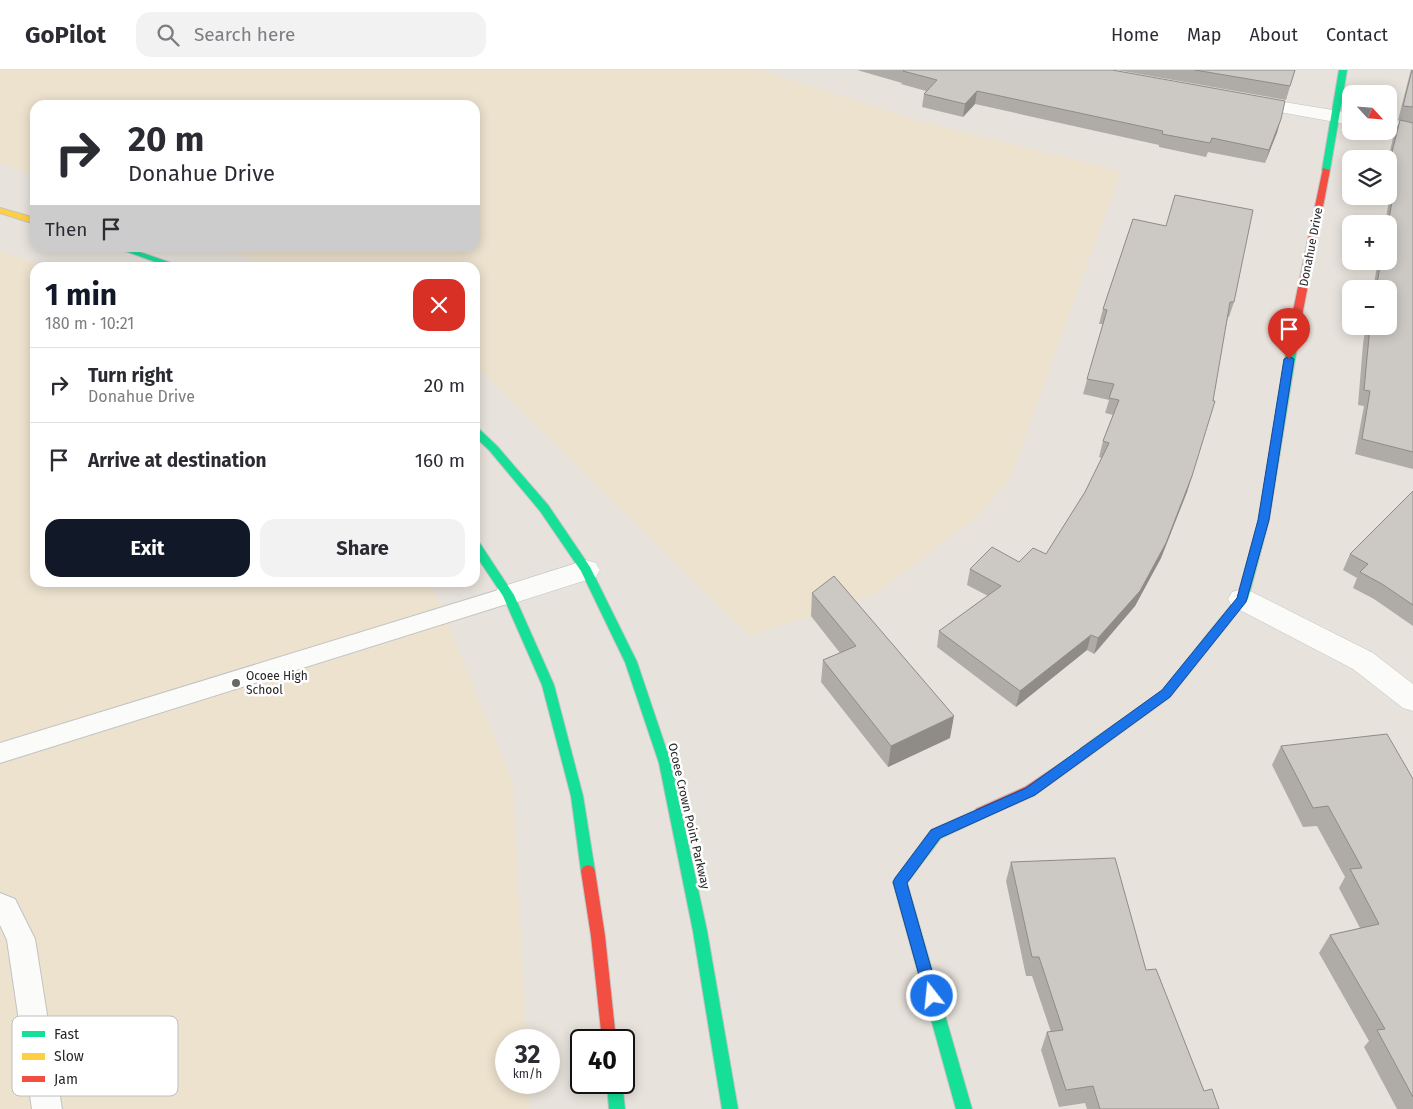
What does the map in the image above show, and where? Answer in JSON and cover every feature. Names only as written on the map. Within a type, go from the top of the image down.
[{"type":"street","name":"Donahue Drive","points":[[1343,70],[1343,85]]},
{"type":"street","points":[[1230,98],[1342,118]]},
{"type":"street","name":"Donahue Drive","points":[[964,1109],[900,882],[936,834],[1030,792],[1166,694],[1242,599],[1264,520],[1289,359],[1342,127]]},
{"type":"street","points":[[1398,128],[1413,130]]},
{"type":"street","points":[[0,210],[30,219]]},
{"type":"street","points":[[133,252],[164,262]]},
{"type":"street","name":"Ocoee Crown Point Parkway","points":[[480,436],[493,448],[544,508],[586,570],[631,662],[665,763],[700,931],[730,1109]]},
{"type":"street","points":[[480,552],[508,595],[548,685],[577,796],[598,936],[608,1029]]},
{"type":"street","points":[[508,595],[586,570]]},
{"type":"street","points":[[1242,599],[1363,661],[1413,700]]},
{"type":"street","points":[[615,1094],[617,1109]]},
{"type":"lane","points":[[0,753],[508,595]]},
{"type":"lane","points":[[0,905],[5,907],[21,939],[33,1016]]},
{"type":"lane","points":[[45,1096],[47,1109]]},
{"type":"shaded area","points":[[0,70],[761,70],[916,120],[1121,171],[1010,478],[978,516],[875,594],[749,636],[480,370],[480,262],[261,262],[233,252],[480,252],[480,100],[30,100],[30,175],[0,163]]},
{"type":"shaded area","name":"Ocoee High School","points":[[0,251],[33,262],[30,262],[30,587],[433,587],[513,783],[525,1029],[495,1029],[495,1094],[529,1094],[530,1109],[0,1109]]},
{"type":"building","points":[[904,70],[1112,70],[1285,101],[1281,119],[1269,150],[1212,138],[1210,143],[1162,134],[1163,131],[977,91],[965,104],[924,94],[937,80]]},
{"type":"building","points":[[1195,70],[1295,70],[1290,86]]},
{"type":"building","points":[[1412,70],[1413,107],[1403,106]]},
{"type":"building","points":[[1400,120],[1413,123],[1413,452],[1362,439],[1370,391],[1364,390],[1369,335],[1397,335],[1397,280],[1378,280],[1379,270],[1397,270],[1397,215],[1390,215],[1391,205],[1397,205],[1397,150],[1392,150],[1395,140],[1398,140]]},
{"type":"building","points":[[1175,195],[1253,210],[1234,302],[1230,302],[1213,401],[1215,401],[1192,476],[1166,543],[1140,591],[1098,638],[1091,635],[1020,691],[939,631],[1001,586],[970,569],[992,547],[1019,562],[1033,548],[1046,554],[1085,492],[1109,443],[1103,441],[1119,400],[1109,398],[1114,384],[1087,379],[1107,310],[1103,309],[1133,219],[1166,226]]},
{"type":"building","points":[[1413,491],[1413,605],[1360,572],[1368,564],[1350,554]]},
{"type":"building","points":[[834,576],[954,716],[891,746],[823,660],[856,646],[812,593]]},
{"type":"building","points":[[1387,734],[1413,779],[1413,1097],[1377,1030],[1385,1029],[1330,935],[1379,924],[1350,869],[1362,868],[1328,806],[1313,808],[1281,746]]},
{"type":"building","points":[[1115,858],[1146,970],[1156,969],[1204,1091],[1212,1089],[1219,1109],[1100,1109],[1093,1086],[1066,1090],[1047,1032],[1063,1030],[1039,957],[1032,957],[1011,862]]},
{"type":"traffic: fast","points":[[1326,170],[1343,70]]},
{"type":"traffic: fast","points":[[133,252],[164,262]]},
{"type":"traffic: fast","points":[[1202,649],[1242,599],[1264,520],[1297,316]]},
{"type":"traffic: fast","points":[[480,436],[493,448],[544,508],[586,570],[631,662],[665,763],[700,931],[730,1109]]},
{"type":"traffic: fast","points":[[480,553],[508,595],[548,685],[577,796],[588,871]]},
{"type":"traffic: fast","points":[[964,1109],[900,882],[936,834],[981,813]]},
{"type":"traffic: fast","points":[[615,1094],[617,1109]]},
{"type":"traffic: slow","points":[[0,210],[30,219]]},
{"type":"traffic: slow","points":[[1085,752],[1166,694],[1202,649]]},
{"type":"traffic: jam","points":[[1297,316],[1326,170]]},
{"type":"traffic: jam","points":[[981,813],[1030,791],[1085,752]]},
{"type":"traffic: jam","points":[[588,871],[598,936],[608,1029]]},
{"type":"place","name":"Ocoee High School","points":[[236,683]]},
{"type":"route","points":[[932,996],[900,882],[936,834],[1030,792],[1166,694],[1242,599],[1264,520],[1289,359]]}]
